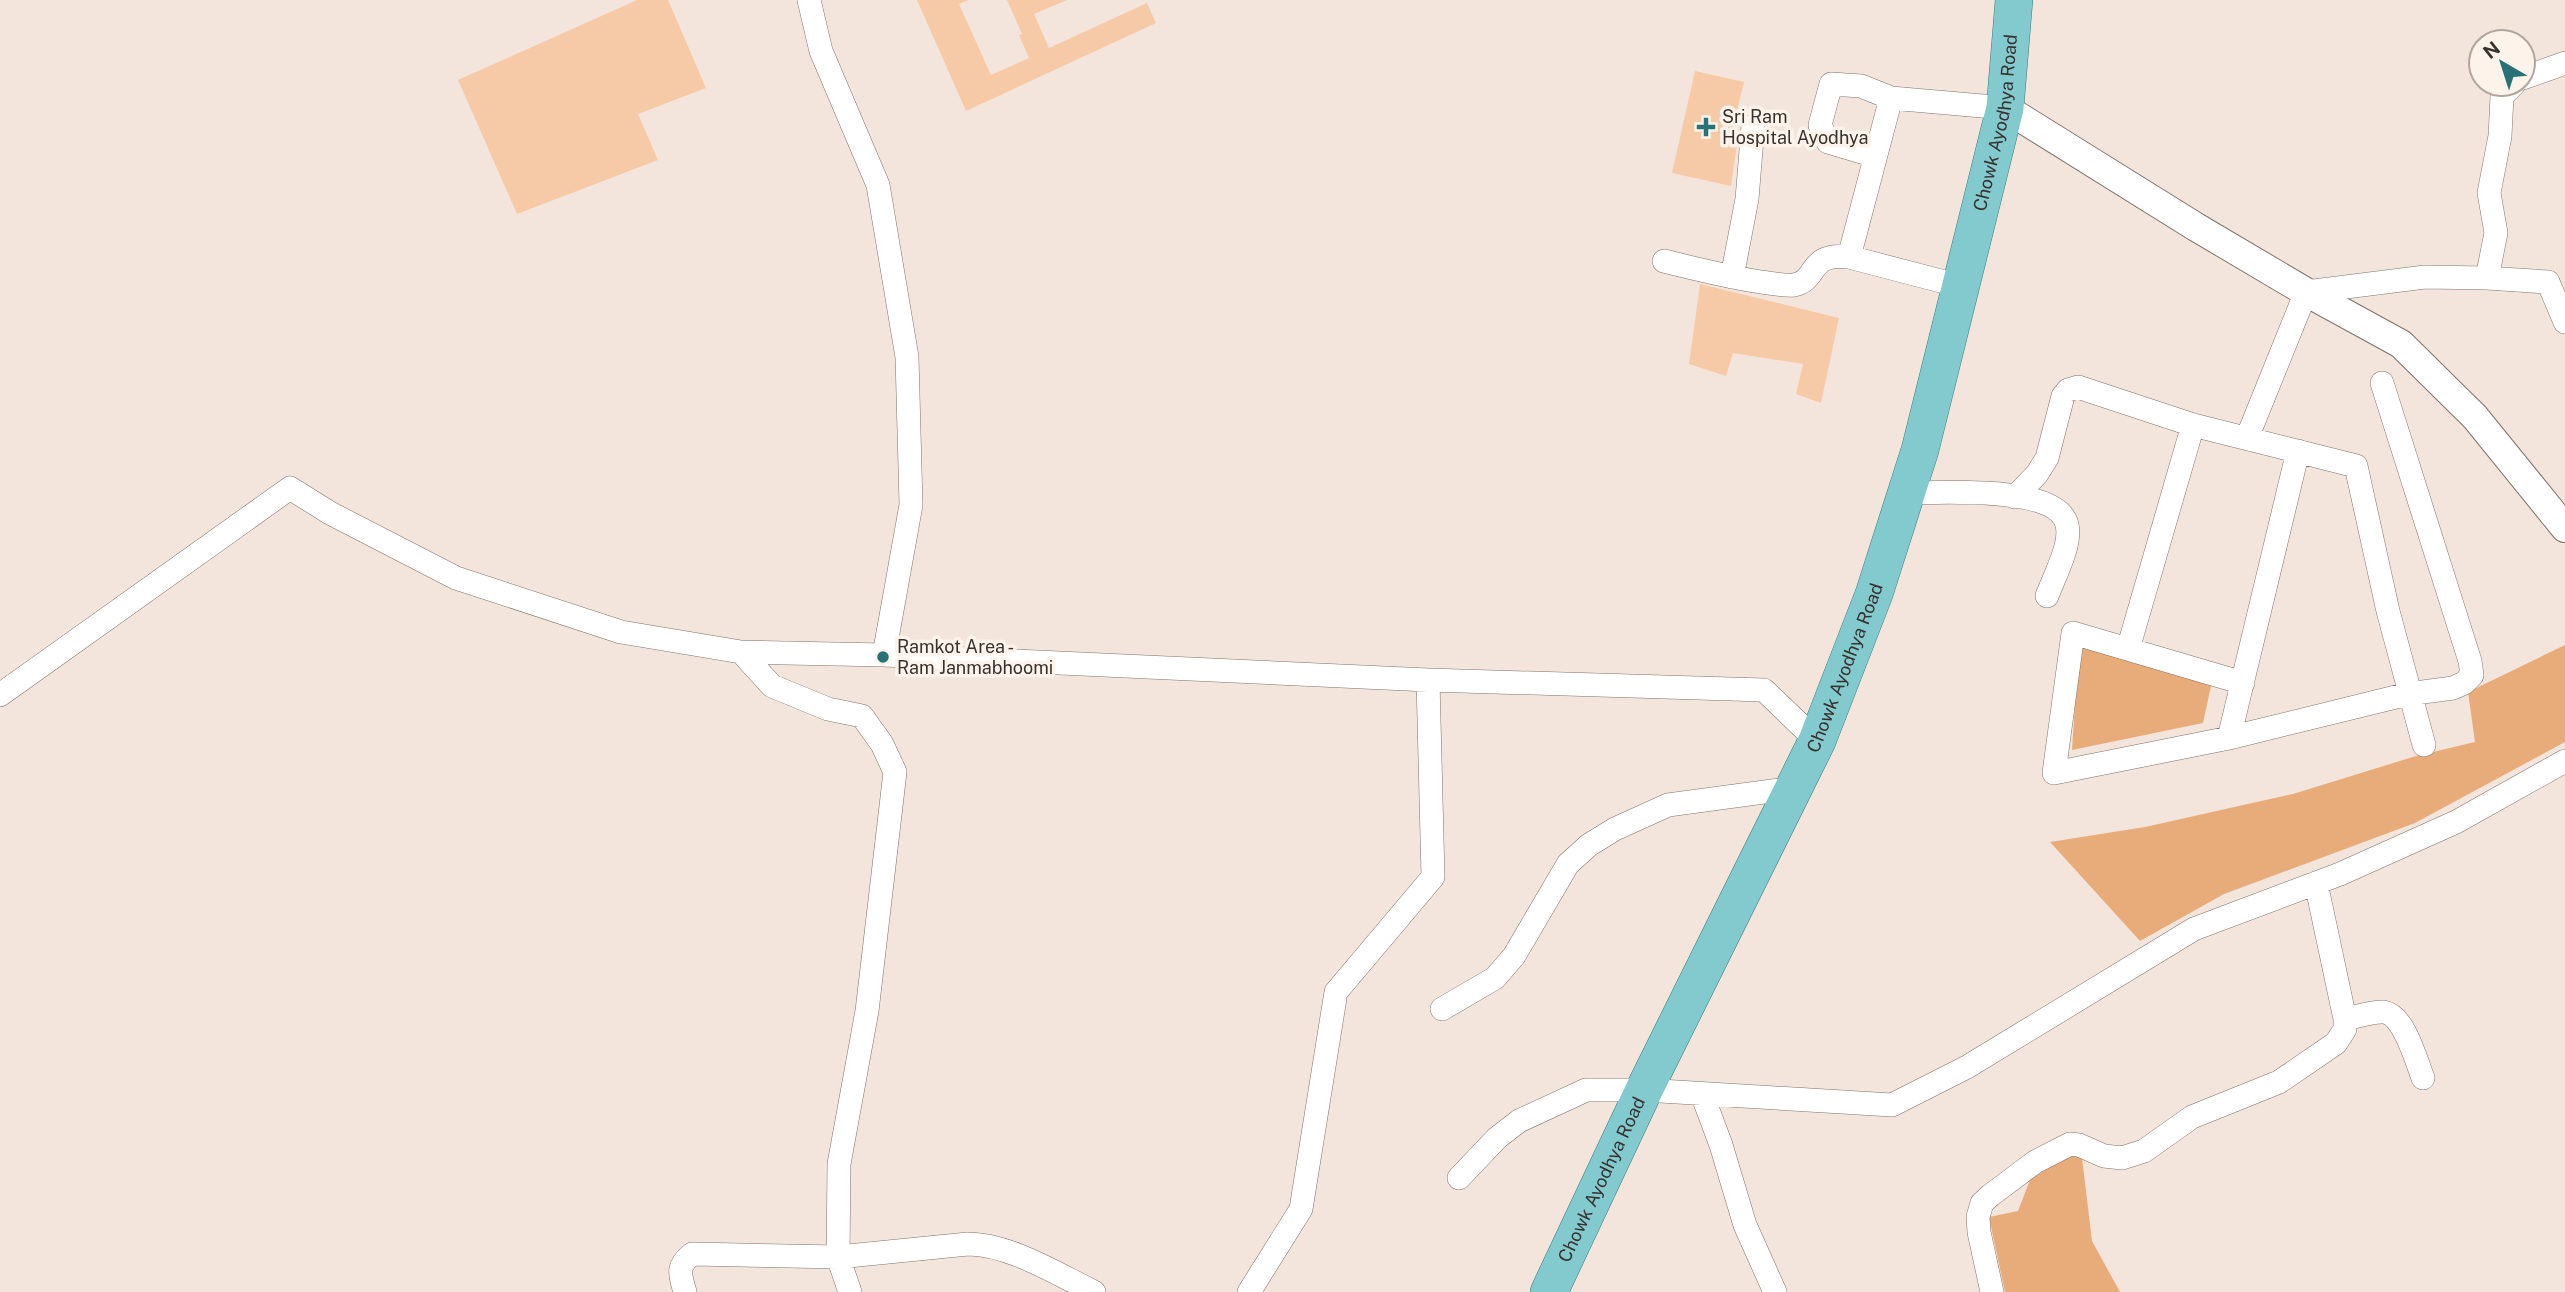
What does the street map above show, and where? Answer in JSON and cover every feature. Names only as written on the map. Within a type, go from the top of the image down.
[{"type":"main road","name":"Chowk Ayodhya Road","points":[[1549,1292],[1671,1091],[1794,788],[1818,741],[1874,594],[1920,493],[1920,450],[1960,286],[2013,114],[2014,0]]},
{"type":"main road","points":[[1575,1292],[1810,796],[1920,493],[2013,114],[2033,0]]},
{"type":"street","points":[[809,0],[821,51],[878,185],[907,357],[911,505],[884,655]]},
{"type":"street","points":[[2537,73],[2565,63]]},
{"type":"street","points":[[1875,156],[1828,142],[1820,125],[1831,84],[1861,86],[1891,98],[2013,114],[2306,292],[2401,344],[2475,417],[2565,528]]},
{"type":"street","points":[[1849,257],[1891,98]]},
{"type":"street","points":[[2487,278],[2496,233],[2489,193],[2500,136],[2502,98]]},
{"type":"street","points":[[1732,277],[1747,198],[1753,126]]},
{"type":"street","points":[[1664,261],[1732,277],[1793,285],[1809,274],[1824,258],[1833,255],[1960,286]]},
{"type":"street","points":[[2306,292],[2425,277],[2547,282],[2565,322]]},
{"type":"street","points":[[2247,439],[2306,292]]},
{"type":"street","points":[[2243,683],[2073,633],[2054,773],[2229,737],[2408,694],[2453,688],[2472,675],[2470,661],[2382,383]]},
{"type":"street","points":[[2015,496],[2037,474],[2047,458],[2063,396],[2068,390],[2078,387],[2193,425],[2356,466],[2408,694],[2424,745]]},
{"type":"street","points":[[2128,649],[2193,425]]},
{"type":"street","points":[[2229,737],[2298,451]]},
{"type":"street","points":[[0,695],[290,488],[330,513],[456,578],[621,632],[741,652],[884,655],[1429,680],[1764,690],[1818,741]]},
{"type":"street","points":[[1920,493],[1985,492],[2015,496],[2043,502],[2060,513],[2067,523],[2068,540],[2047,596]]},
{"type":"street","points":[[741,652],[772,686],[828,709],[862,716],[882,744],[895,772],[867,1011],[839,1164],[838,1257],[850,1292]]},
{"type":"street","points":[[1249,1292],[1301,1209],[1336,992],[1433,877],[1429,680]]},
{"type":"street","points":[[1458,1178],[1497,1138],[1519,1121],[1586,1090],[1671,1091],[1892,1105],[1967,1067],[2194,929],[2316,883],[2456,822],[2565,761]]},
{"type":"street","points":[[1442,1009],[1495,978],[1514,956],[1568,864],[1589,845],[1668,805],[1794,788]]},
{"type":"street","points":[[1992,1292],[1979,1232],[1978,1217],[1982,1203],[2035,1162],[2070,1144],[2104,1156],[2122,1158],[2144,1151],[2192,1117],[2279,1083],[2336,1043],[2345,1028],[2345,1019],[2316,883]]},
{"type":"street","points":[[2345,1019],[2381,1012],[2393,1015],[2403,1027],[2423,1078]]},
{"type":"street","points":[[1671,1091],[1721,1145],[1745,1225],[1775,1292]]},
{"type":"street","points":[[685,1292],[680,1272],[683,1262],[692,1254],[838,1257],[987,1244],[1094,1292]]},
{"type":"shaded area","points":[[2079,642],[2211,686],[2203,723],[2072,750]]},
{"type":"shaded area","points":[[2565,645],[2565,742],[2415,823],[2224,894],[2140,941],[2050,842],[2145,827],[2293,794],[2416,756],[2475,742],[2468,692]]},
{"type":"shaded area","points":[[2067,1155],[2082,1158],[2092,1241],[2120,1292],[2005,1292],[1989,1217],[2018,1211],[2030,1180]]},
{"type":"building","points":[[637,0],[668,0],[706,88],[638,114],[658,160],[517,214],[458,80]]},
{"type":"building","points":[[917,0],[969,0],[959,4],[991,75],[1029,58],[1007,0],[1067,0],[1034,14],[1049,48],[1147,3],[1156,23],[966,111]]},
{"type":"building","points":[[1695,71],[1744,82],[1731,137],[1738,138],[1731,186],[1672,173]]},
{"type":"building","points":[[1700,284],[1839,318],[1821,403],[1796,394],[1803,364],[1733,353],[1726,376],[1689,364]]},
{"type":"place","name":"Sri Ram Hospital Ayodhya","points":[[1706,127]]},
{"type":"place","name":"Ramkot Area - Ram Janmabhoomi","points":[[883,657]]}]
